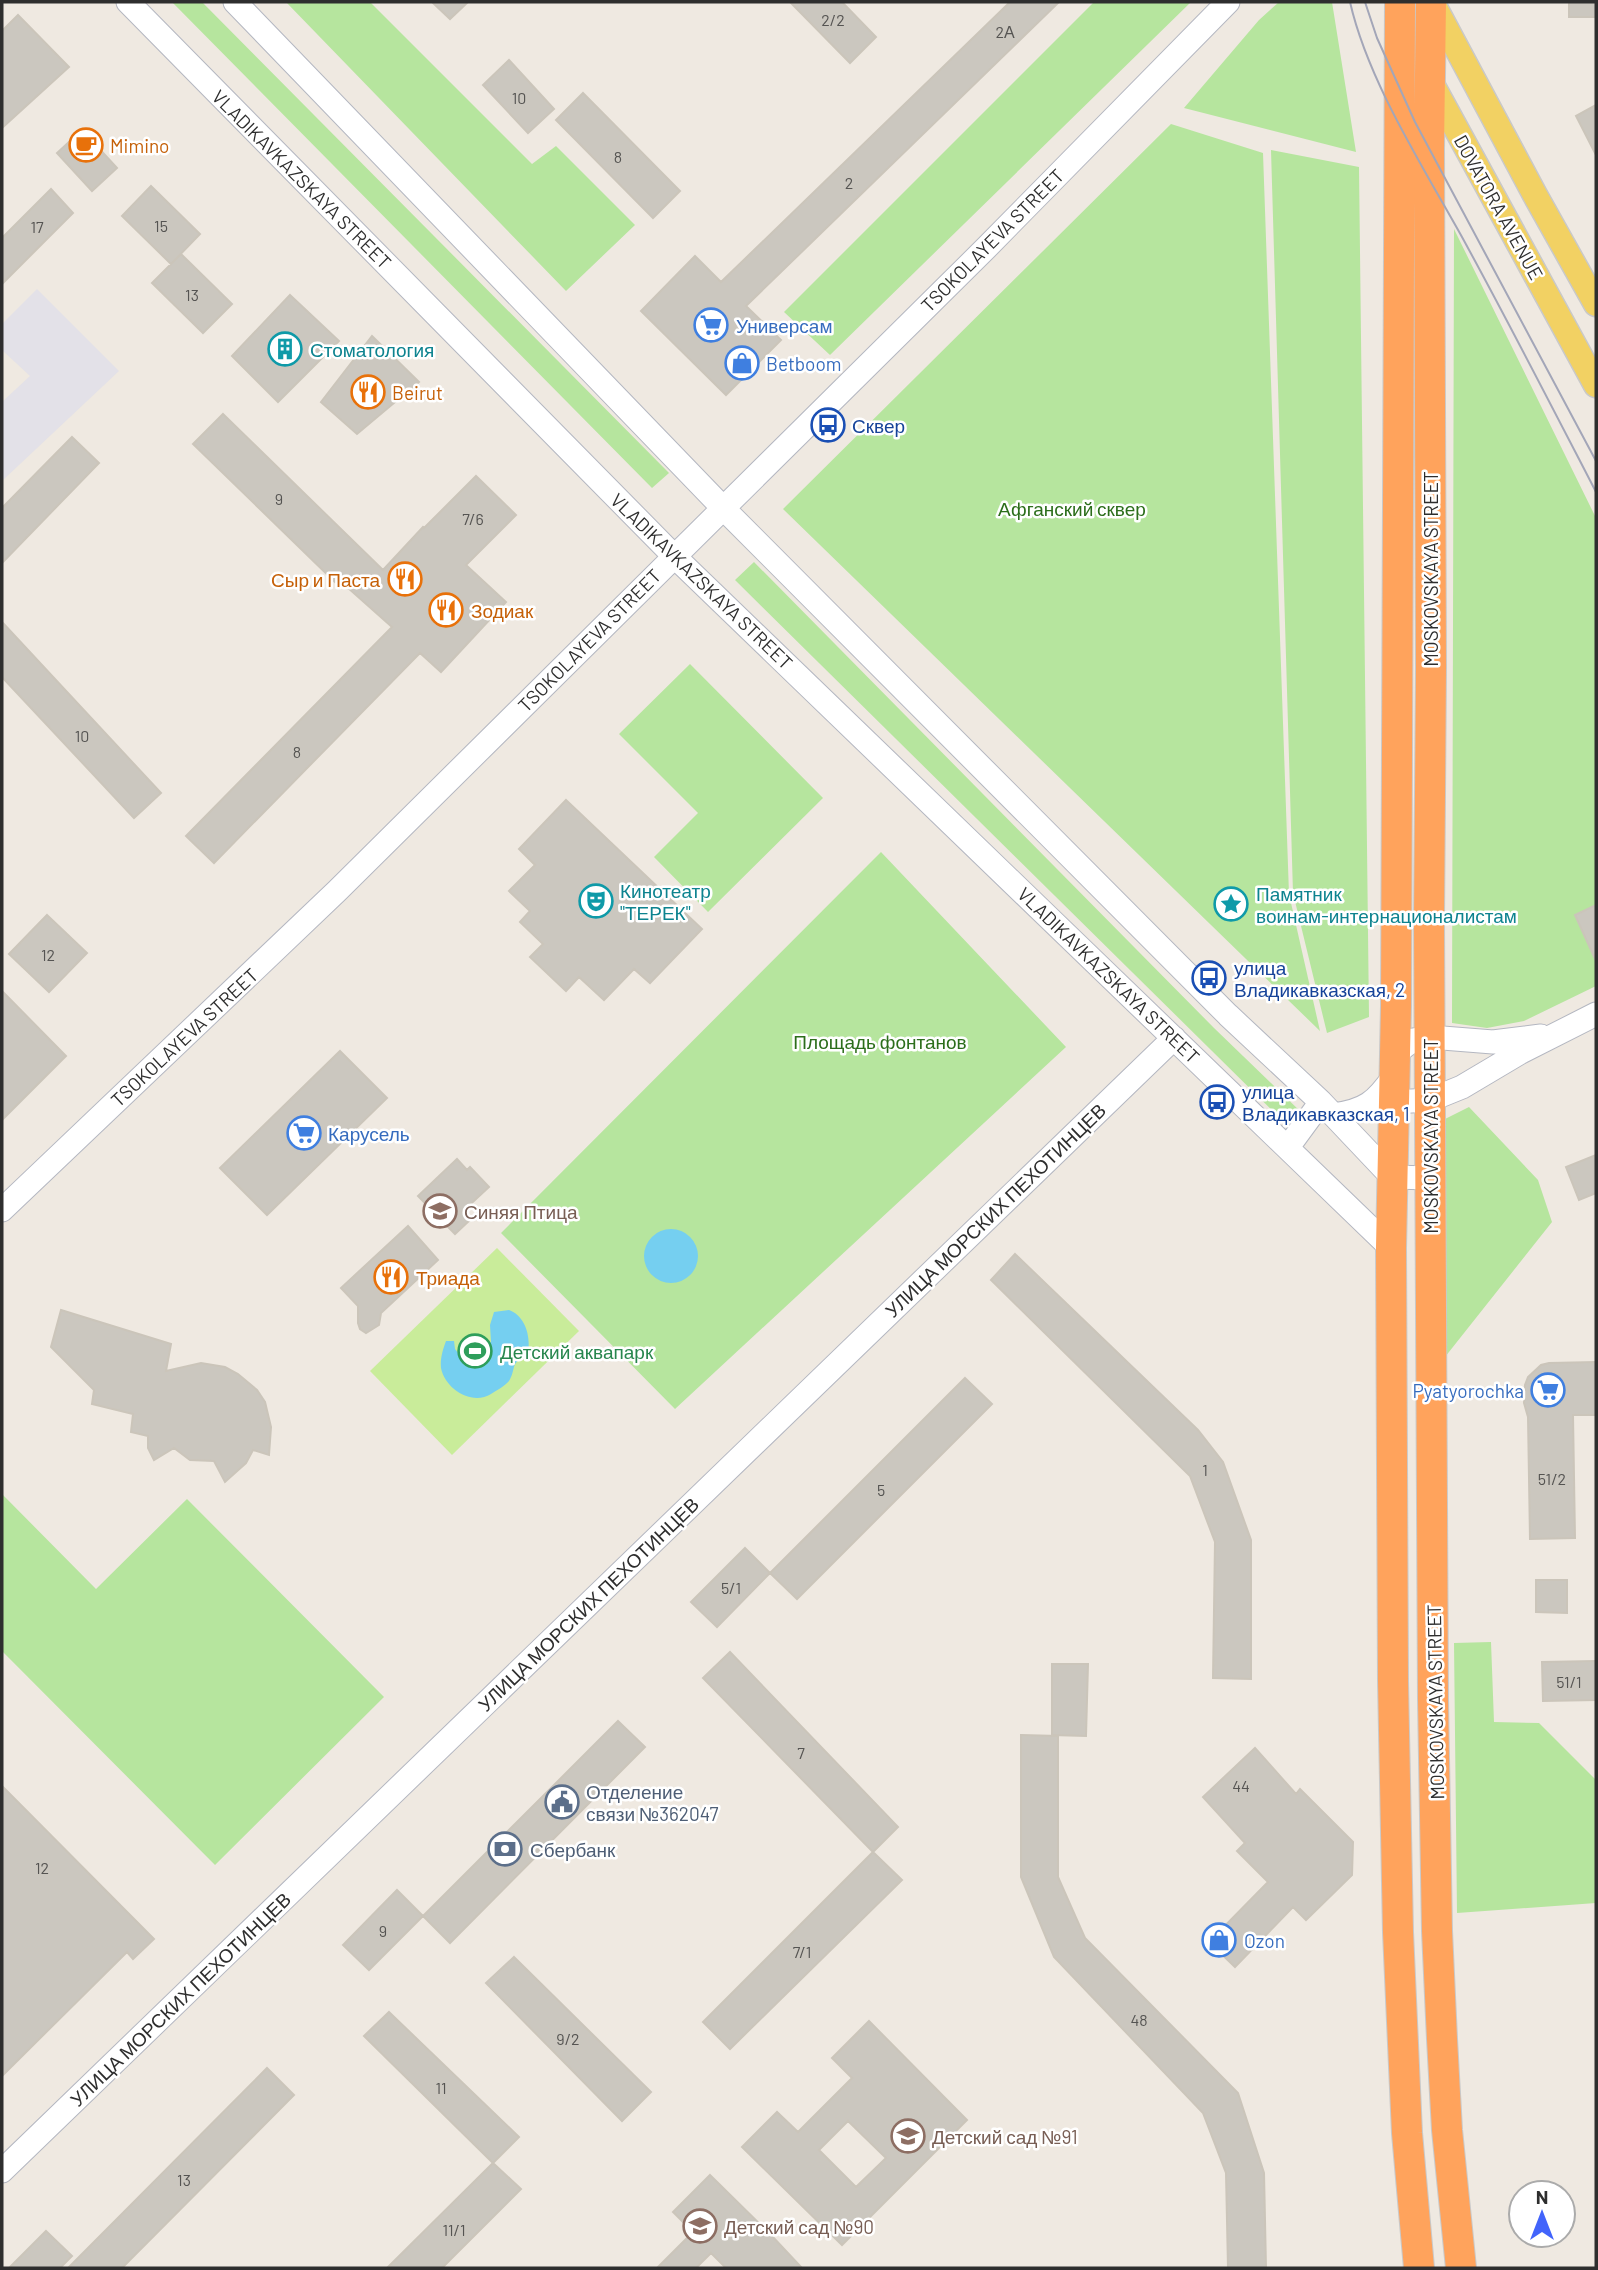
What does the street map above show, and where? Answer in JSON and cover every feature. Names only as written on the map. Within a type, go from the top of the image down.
[{"type":"highway","name":"MOSKOVSKAYA STREET","points":[[1432,2],[1429,80],[1430,1375],[1437,1931],[1447,2130],[1461,2268]]},
{"type":"highway","name":"MOSKOVSKAYA STREET","points":[[1400,16],[1394,1077],[1391,1177],[1393,1653],[1398,1932],[1407,2133],[1419,2268]]},
{"type":"main road","name":"DOVATORA AVENUE","points":[[1432,2],[1596,303]]},
{"type":"main road","name":"DOVATORA AVENUE","points":[[1400,16],[1429,80],[1596,385]]},
{"type":"street","name":"VLADIKAVKAZSKAYA STREET","points":[[128,2],[674,556],[1391,1248]]},
{"type":"street","points":[[235,2],[723,508],[1228,1015],[1327,1108],[1391,1177],[1431,1178]]},
{"type":"street","name":"TSOKOLAYEVA STREET","points":[[2,1210],[337,891],[987,247],[1228,2]]},
{"type":"street","points":[[1394,1077],[1430,1100],[1462,1087],[1596,1014]]},
{"type":"street","points":[[1327,1108],[1352,1112],[1373,1102],[1394,1077],[1413,1041],[1430,1037],[1493,1042],[1558,1034]]},
{"type":"street","name":"УЛИЦА МОРСКИХ ПЕХОТИНЦЕВ","points":[[2,2171],[1174,1038]]},
{"type":"street","points":[[1288,1147],[1327,1108]]},
{"type":"shaded area","points":[[37,289],[119,371],[2,481],[2,402],[30,376],[2,350],[2,324]]},
{"type":"green space","points":[[172,2],[202,2],[669,473],[652,488]]},
{"type":"green space","points":[[286,2],[370,2],[532,164],[556,146],[635,225],[566,291]]},
{"type":"green space","points":[[1094,2],[1191,2],[830,355],[784,312]]},
{"type":"green space","points":[[1279,2],[1332,2],[1356,152],[1184,108],[1259,20]]},
{"type":"green space","name":"Афганский сквер","points":[[1171,124],[1263,153],[1289,894],[1320,1031],[783,509]]},
{"type":"green space","points":[[1271,150],[1359,167],[1369,1017],[1327,1033],[1293,893]]},
{"type":"green space","points":[[1454,229],[1596,518],[1596,986],[1524,1021],[1487,1028],[1452,1023]]},
{"type":"green space","points":[[754,562],[1214,1028],[1303,1114],[1290,1128],[735,580]]},
{"type":"green space","points":[[690,664],[823,798],[708,912],[654,857],[698,813],[619,734]]},
{"type":"green space","name":"Площадь фонтанов","points":[[881,852],[1066,1047],[675,1409],[501,1233]]},
{"type":"green space","points":[[1469,1107],[1538,1180],[1552,1222],[1445,1357],[1443,1120]]},
{"type":"green space","name":"Детский аквапарк","points":[[497,1248],[579,1331],[452,1455],[370,1371]]},
{"type":"green space","points":[[2,1494],[96,1589],[187,1499],[384,1697],[215,1865],[2,1651]]},
{"type":"green space","points":[[1491,1642],[1494,1722],[1539,1723],[1596,1780],[1596,1903],[1457,1913],[1454,1643]]},
{"type":"water","points":[[671,1229],[690,1237],[698,1256],[690,1275],[671,1283],[652,1275],[644,1256],[652,1237]]},
{"type":"water","points":[[509,1310],[520,1317],[526,1329],[529,1342],[527,1356],[516,1364],[507,1383],[491,1394],[476,1398],[460,1393],[448,1383],[441,1368],[446,1341],[454,1341],[455,1349],[462,1358],[477,1357],[491,1342],[490,1325],[494,1312]]},
{"type":"building","points":[[432,2],[468,2],[450,19]]},
{"type":"building","points":[[790,2],[842,2],[876,37],[850,63]]},
{"type":"building","points":[[1010,2],[1059,2],[746,306],[781,340],[726,395],[641,311],[695,256],[721,282]]},
{"type":"building","points":[[1569,2],[1596,2],[1596,17],[1569,17]]},
{"type":"building","points":[[18,15],[69,67],[2,128],[2,31]]},
{"type":"building","points":[[509,60],[554,109],[528,133],[483,85]]},
{"type":"building","points":[[583,93],[680,191],[653,218],[556,120]]},
{"type":"building","points":[[1596,105],[1596,155],[1576,116]]},
{"type":"building","points":[[82,130],[117,168],[92,191],[57,153]]},
{"type":"building","points":[[151,186],[200,234],[171,264],[122,216]]},
{"type":"building","points":[[51,189],[73,213],[2,284],[2,238]]},
{"type":"building","points":[[181,254],[232,304],[203,333],[152,283]]},
{"type":"building","name":"Стоматология","points":[[290,295],[339,341],[278,402],[232,356]]},
{"type":"building","name":"Beirut","points":[[372,336],[419,382],[357,434],[321,402]]},
{"type":"building","points":[[223,414],[383,570],[476,476],[516,515],[466,565],[506,602],[441,672],[420,653],[214,863],[186,836],[392,627],[338,579],[335,582],[193,444]]},
{"type":"building","points":[[72,437],[99,463],[2,563],[2,508]]},
{"type":"building","points":[[2,622],[161,793],[134,818],[2,677]]},
{"type":"building","name":"Кинотеатр \"ТЕРЕК\"","points":[[566,800],[702,929],[650,983],[634,969],[604,1000],[579,977],[566,991],[530,957],[543,944],[520,922],[530,911],[509,891],[535,865],[519,849]]},
{"type":"building","points":[[1596,905],[1596,961],[1575,915]]},
{"type":"building","points":[[47,915],[87,953],[49,992],[9,954]]},
{"type":"building","points":[[2,991],[66,1056],[2,1120]]},
{"type":"building","name":"Карусель","points":[[340,1051],[387,1098],[267,1215],[220,1168]]},
{"type":"building","points":[[1596,1155],[1596,1193],[1579,1200],[1566,1167]]},
{"type":"building","points":[[457,1159],[467,1170],[470,1167],[489,1187],[462,1212],[470,1220],[455,1234],[418,1196]]},
{"type":"building","points":[[408,1226],[438,1260],[381,1313],[379,1325],[366,1333],[360,1329],[358,1323],[358,1306],[341,1288]]},
{"type":"building","points":[[1015,1254],[1198,1430],[1223,1462],[1251,1540],[1251,1679],[1213,1678],[1215,1542],[1190,1476],[991,1280]]},
{"type":"building","points":[[61,1310],[171,1344],[166,1371],[201,1363],[225,1367],[238,1374],[257,1390],[265,1402],[271,1427],[269,1455],[253,1450],[246,1463],[225,1482],[214,1461],[190,1460],[174,1448],[154,1460],[148,1448],[148,1436],[131,1432],[133,1414],[92,1404],[94,1390],[51,1347]]},
{"type":"building","points":[[1596,1362],[1596,1415],[1573,1415],[1575,1538],[1530,1539],[1525,1385],[1528,1377],[1541,1365]]},
{"type":"building","points":[[965,1378],[992,1404],[797,1599],[770,1573]]},
{"type":"building","points":[[745,1548],[770,1573],[717,1627],[691,1602]]},
{"type":"building","points":[[1536,1580],[1567,1580],[1567,1613],[1536,1612]]},
{"type":"building","points":[[730,1652],[898,1827],[873,1852],[703,1678]]},
{"type":"building","points":[[1596,1661],[1596,1700],[1543,1701],[1542,1662]]},
{"type":"building","points":[[1052,1664],[1088,1664],[1086,1736],[1052,1735]]},
{"type":"building","points":[[618,1721],[645,1747],[450,1943],[423,1916]]},
{"type":"building","points":[[1021,1735],[1058,1736],[1058,1877],[1085,1938],[1238,2093],[1264,2173],[1266,2268],[1228,2268],[1226,2173],[1203,2113],[1054,1957],[1021,1877]]},
{"type":"building","points":[[1255,1748],[1296,1794],[1300,1789],[1353,1842],[1352,1875],[1306,1920],[1293,1907],[1235,1967],[1209,1942],[1268,1882],[1237,1851],[1245,1843],[1203,1797]]},
{"type":"building","points":[[2,1786],[154,1939],[133,1959],[127,1952],[2,2076]]},
{"type":"building","points":[[873,1852],[902,1880],[730,2049],[703,2022]]},
{"type":"building","points":[[397,1890],[423,1916],[369,1970],[343,1945]]},
{"type":"building","points":[[514,1957],[651,2092],[622,2121],[486,1983]]},
{"type":"building","points":[[389,2012],[519,2137],[493,2163],[364,2036]]},
{"type":"building","name":"Детский сад №91","points":[[869,2021],[967,2120],[842,2245],[742,2147],[777,2112],[798,2132],[852,2078],[832,2058]],"holes":[[[848,2121],[886,2158],[856,2187],[819,2150]]]},
{"type":"building","points":[[267,2068],[294,2095],[122,2268],[68,2268]]},
{"type":"building","points":[[493,2163],[521,2189],[442,2268],[387,2268]]},
{"type":"building","name":"Детский сад №90","points":[[710,2175],[802,2268],[726,2268],[711,2253],[696,2268],[657,2268],[693,2232],[673,2212]]},
{"type":"building","points":[[46,2231],[72,2256],[60,2268],[9,2268]]},
{"type":"tram line","points":[[1350,2],[1369,62],[1398,122],[1530,364],[1596,492]]},
{"type":"tram line","points":[[1365,2],[1377,38],[1415,122],[1596,461]]},
{"type":"place","name":"Mimino","points":[[86,145]]},
{"type":"place","name":"Универсам","points":[[711,325]]},
{"type":"place","name":"Стоматология","points":[[285,349]]},
{"type":"place","name":"Betboom","points":[[742,363]]},
{"type":"place","name":"Beirut","points":[[368,392]]},
{"type":"place","name":"Сквер","points":[[828,425]]},
{"type":"place","name":"Сыр и Паста","points":[[405,579]]},
{"type":"place","name":"Зодиак","points":[[446,610]]},
{"type":"place","name":"Кинотеатр \"ТЕРЕК\"","points":[[596,901]]},
{"type":"place","name":"Памятник воинам-интернационалистам","points":[[1231,904]]},
{"type":"place","name":"улица Владикавказская, 2","points":[[1209,978]]},
{"type":"place","name":"улица Владикавказская, 1","points":[[1217,1102]]},
{"type":"place","name":"Карусель","points":[[304,1133]]},
{"type":"place","name":"Синяя Птица","points":[[440,1211]]},
{"type":"place","name":"Триада","points":[[391,1277]]},
{"type":"place","name":"Детский аквапарк","points":[[475,1351]]},
{"type":"place","name":"Pyatyorochka","points":[[1548,1390]]},
{"type":"place","name":"Отделение связи №362047","points":[[562,1802]]},
{"type":"place","name":"Сбербанк","points":[[505,1849]]},
{"type":"place","name":"Ozon","points":[[1219,1940]]},
{"type":"place","name":"Детский сад №91","points":[[908,2136]]},
{"type":"place","name":"Детский сад №90","points":[[700,2226]]}]
